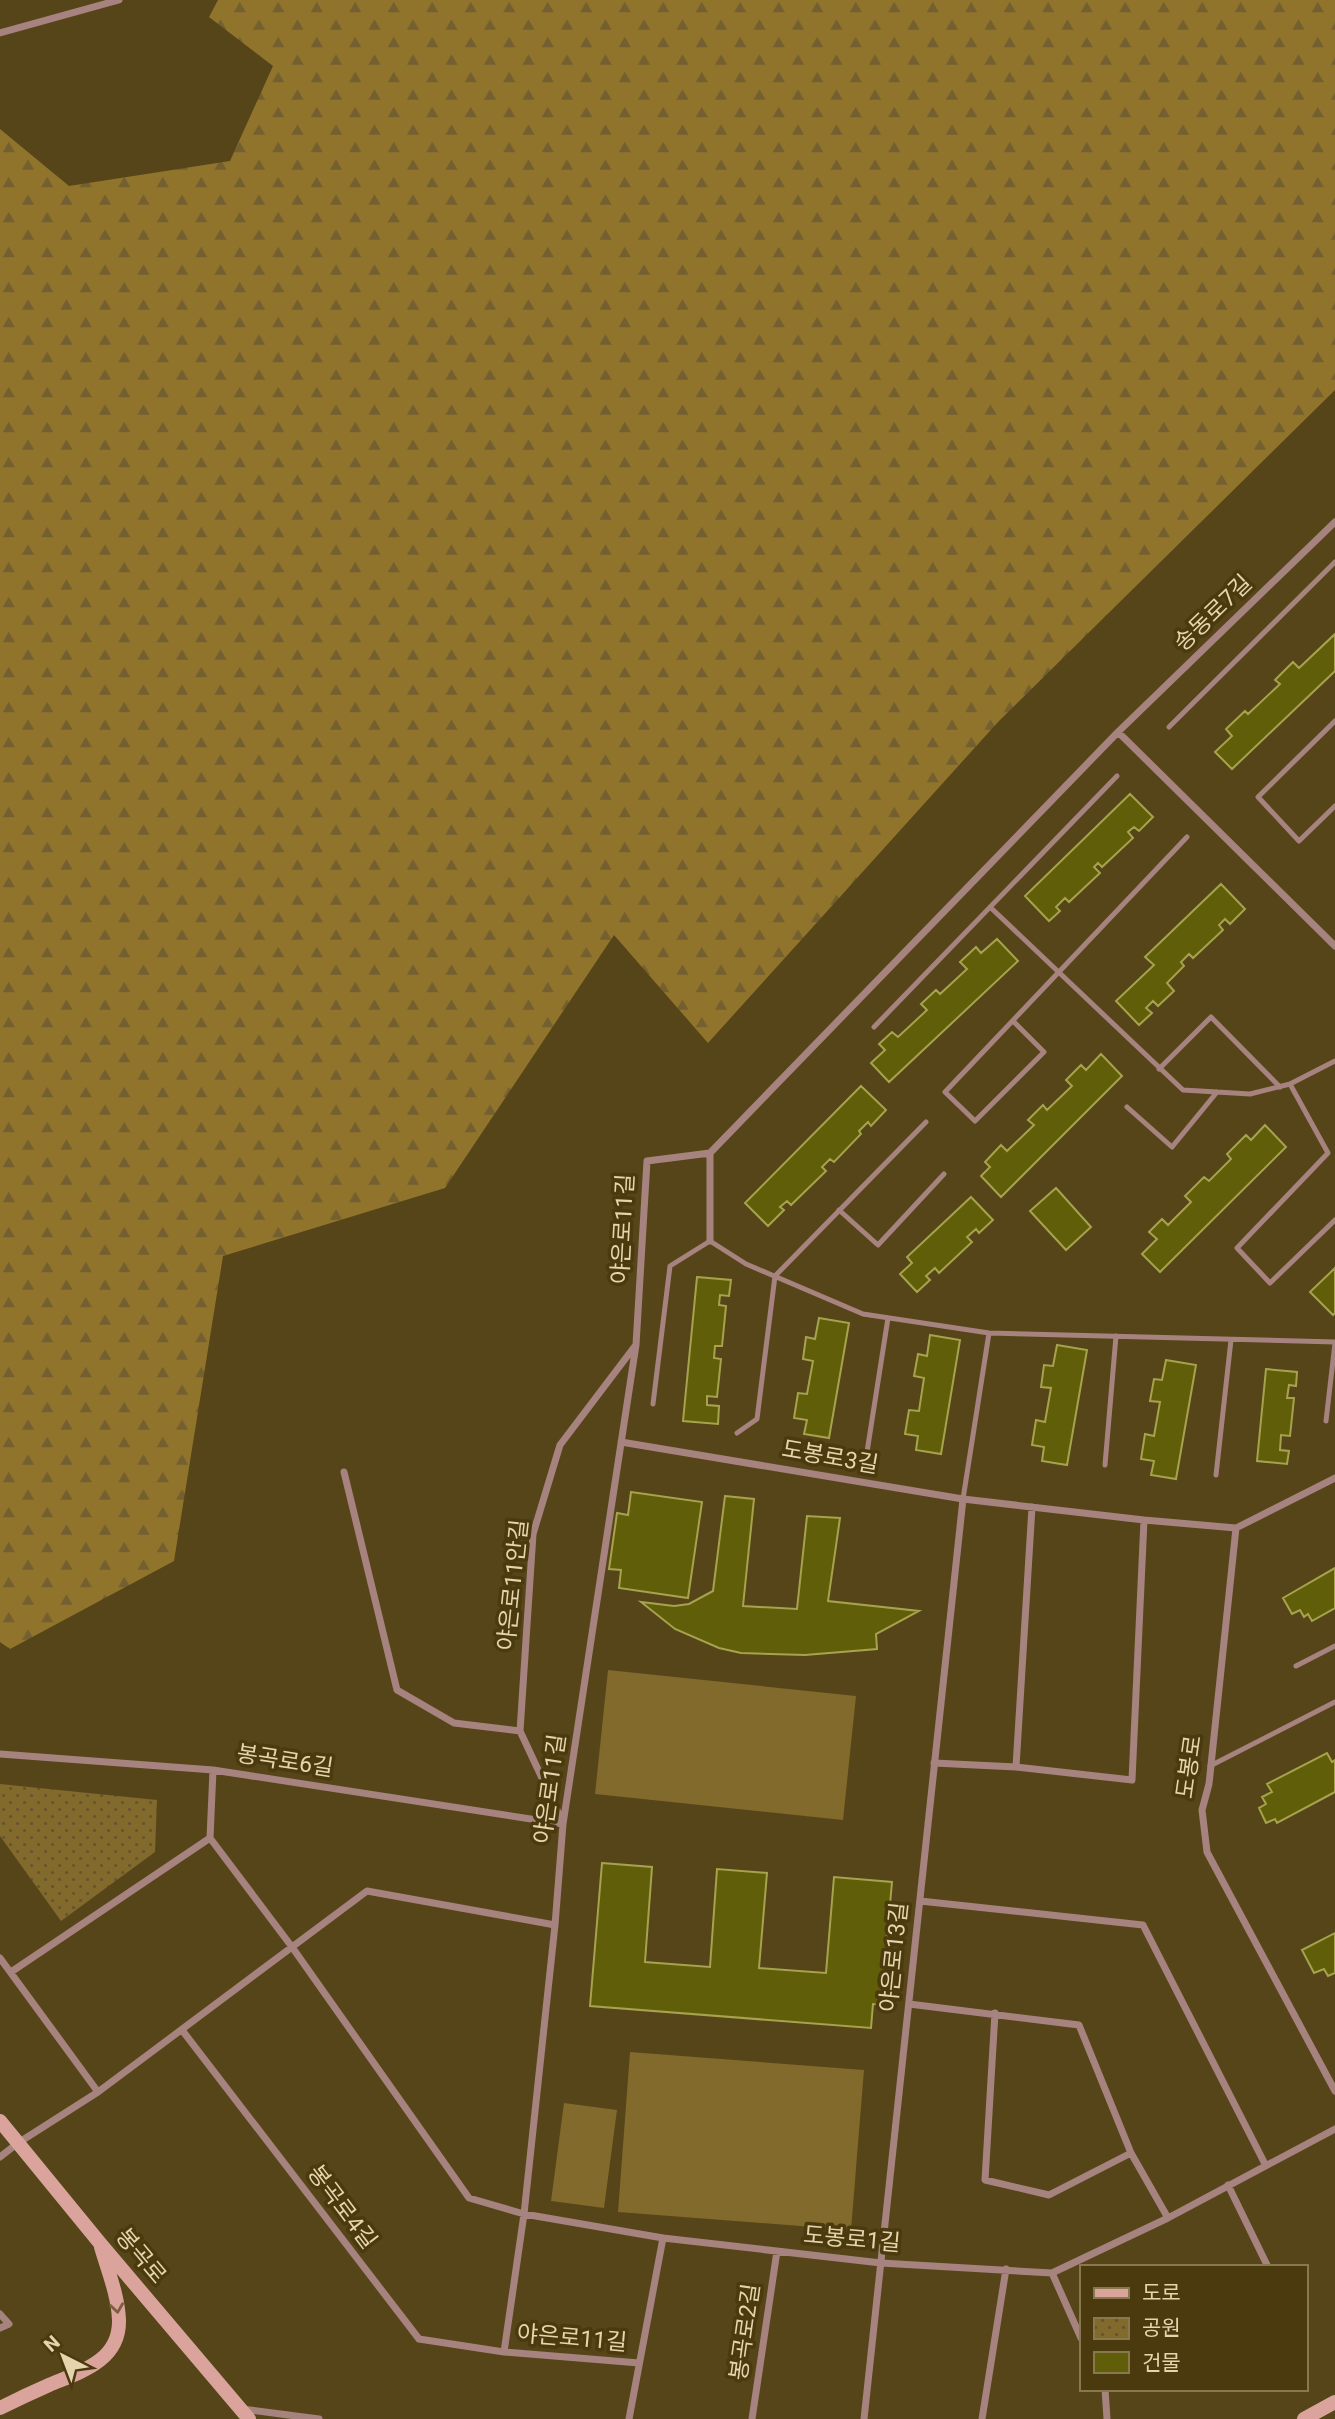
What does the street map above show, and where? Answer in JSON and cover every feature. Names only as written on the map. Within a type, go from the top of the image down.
[{"type":"street","points":[[0,33],[119,0]]},
{"type":"street","name":"송동로7길","points":[[710,1153],[1118,732],[1335,522]]},
{"type":"street","points":[[1118,732],[1335,946]]},
{"type":"street","points":[[710,1153],[710,1241]]},
{"type":"street","name":"야은로11길","points":[[639,2363],[505,2352],[524,2214],[563,1824],[636,1345],[647,1161],[710,1153]]},
{"type":"street","name":"야은로11안길","points":[[563,1824],[520,1731],[533,1534],[560,1445],[636,1345]]},
{"type":"street","name":"도봉로3길","points":[[621,1442],[962,1499],[1236,1528]]},
{"type":"street","points":[[344,1472],[397,1690],[454,1723],[520,1731]]},
{"type":"street","points":[[1236,1528],[1335,1478]]},
{"type":"street","name":"야은로13길","points":[[864,2419],[962,1499]]},
{"type":"street","points":[[1016,1767],[1032,1507]]},
{"type":"street","points":[[934,1763],[1016,1767],[1132,1780],[1144,1520]]},
{"type":"street","name":"도봉로","points":[[1236,1528],[1210,1766],[1202,1810],[1207,1852],[1335,2091]]},
{"type":"street","name":"봉곡로6길","points":[[0,1754],[213,1770],[563,1824]]},
{"type":"street","points":[[213,1770],[210,1838],[292,1947],[469,2198],[524,2214]]},
{"type":"street","points":[[11,1972],[210,1838]]},
{"type":"street","points":[[0,2157],[98,2092],[368,1891],[555,1925]]},
{"type":"street","points":[[920,1901],[1143,1925],[1265,2165]]},
{"type":"street","points":[[0,1958],[98,2092]]},
{"type":"street","points":[[909,2004],[1079,2025],[1132,2153],[1168,2218]]},
{"type":"street","points":[[995,2013],[985,2180],[1049,2195],[1132,2153]]},
{"type":"street","name":"봉곡로4길","points":[[182,2030],[419,2339],[505,2352]]},
{"type":"street","name":"봉곡로","points":[[0,2121],[245,2414]]},
{"type":"street","points":[[1080,2336],[1052,2273],[1168,2218],[1335,2129]]},
{"type":"street","points":[[1228,2185],[1267,2265]]},
{"type":"street","name":"도봉로1길","points":[[524,2214],[663,2238],[881,2263],[1052,2273]]},
{"type":"street","name":"야은로11길","points":[[629,2419],[663,2238]]},
{"type":"street","points":[[0,2407],[87,2370],[105,2357],[116,2340],[119,2323],[116,2300],[99,2242]]},
{"type":"street","name":"봉곡로2길","points":[[752,2419],[777,2251]]},
{"type":"street","points":[[982,2419],[1006,2269]]},
{"type":"street","points":[[0,2314],[9,2324],[0,2328]]},
{"type":"street","points":[[1106,2391],[1107,2419]]},
{"type":"street","points":[[1304,2419],[1335,2402]]},
{"type":"street","points":[[245,2414],[319,2419]]},
{"type":"lane","points":[[1169,727],[1335,562]]},
{"type":"lane","points":[[1335,722],[1258,797],[1299,841],[1335,806]]},
{"type":"lane","points":[[874,1027],[1117,776]]},
{"type":"lane","points":[[1013,1021],[1044,1052],[975,1121],[945,1092],[1187,838]]},
{"type":"lane","points":[[990,906],[1183,1090],[1250,1094],[1290,1084],[1335,1060]]},
{"type":"lane","points":[[1159,1069],[1211,1017],[1280,1087]]},
{"type":"lane","points":[[1290,1084],[1328,1153],[1237,1248],[1270,1283],[1335,1220]]},
{"type":"lane","points":[[1127,1107],[1172,1147],[1217,1092]]},
{"type":"lane","points":[[737,1433],[757,1419],[775,1276],[926,1122]]},
{"type":"lane","points":[[839,1210],[878,1245],[944,1174]]},
{"type":"lane","points":[[653,1404],[670,1266],[710,1241],[746,1264],[863,1314],[989,1333],[1335,1343],[1326,1421]]},
{"type":"lane","points":[[867,1452],[888,1318]]},
{"type":"lane","points":[[962,1499],[989,1333]]},
{"type":"lane","points":[[1105,1465],[1116,1336]]},
{"type":"lane","points":[[1216,1475],[1231,1340]]},
{"type":"lane","points":[[1296,1666],[1335,1646]]},
{"type":"lane","points":[[1210,1766],[1335,1702]]},
{"type":"green space","points":[[218,0],[1335,0],[1335,390],[998,722],[708,1043],[614,935],[445,1188],[223,1256],[174,1561],[10,1649],[0,1642],[0,129],[69,186],[230,161],[273,66],[209,17]]},
{"type":"green space","points":[[608,1670],[856,1696],[843,1820],[595,1794]]},
{"type":"green space","points":[[0,1784],[157,1800],[155,1852],[61,1921],[0,1836]]},
{"type":"green space","points":[[630,2052],[864,2070],[851,2230],[618,2212]]},
{"type":"green space","points":[[564,2103],[617,2110],[604,2208],[551,2201]]},
{"type":"building","points":[[1335,634],[1335,671],[1232,769],[1215,752],[1232,736],[1226,729],[1245,711],[1248,714],[1280,684],[1275,680],[1293,662],[1299,668]]},
{"type":"building","points":[[1130,794],[1153,817],[1139,831],[1134,827],[1128,832],[1133,838],[1102,867],[1098,863],[1094,867],[1100,873],[1069,902],[1065,898],[1056,907],[1060,911],[1049,921],[1025,896]]},
{"type":"building","points":[[1221,884],[1245,909],[1230,924],[1225,919],[1219,925],[1223,930],[1193,958],[1189,954],[1181,962],[1184,966],[1167,983],[1174,991],[1158,1006],[1153,1001],[1146,1008],[1152,1013],[1139,1025],[1116,1001],[1154,965],[1145,957]]},
{"type":"building","points":[[997,939],[1018,961],[889,1082],[871,1063],[885,1050],[879,1044],[892,1032],[898,1037],[927,1010],[921,1004],[936,990],[940,994],[967,969],[960,962],[976,947],[981,953]]},
{"type":"building","points":[[1101,1054],[1122,1076],[1001,1197],[981,1176],[990,1167],[985,1162],[1001,1145],[1007,1151],[1034,1125],[1028,1120],[1043,1105],[1047,1110],[1072,1086],[1066,1080],[1081,1065],[1086,1070]]},
{"type":"building","points":[[861,1086],[886,1110],[871,1126],[868,1122],[859,1131],[861,1134],[834,1162],[830,1159],[822,1167],[826,1171],[791,1205],[787,1201],[780,1207],[784,1210],[768,1226],[745,1203]]},
{"type":"building","points":[[1265,1125],[1286,1147],[1160,1272],[1142,1254],[1157,1239],[1149,1232],[1162,1219],[1168,1225],[1191,1202],[1185,1196],[1204,1177],[1209,1181],[1231,1159],[1227,1154],[1246,1135],[1251,1140]]},
{"type":"building","points":[[1056,1188],[1091,1227],[1066,1250],[1030,1211]]},
{"type":"building","points":[[971,1197],[993,1220],[979,1233],[976,1229],[967,1237],[972,1242],[939,1273],[935,1268],[926,1276],[930,1280],[917,1292],[900,1274],[912,1263],[907,1257]]},
{"type":"building","points":[[1335,1268],[1335,1313],[1333,1315],[1310,1292]]},
{"type":"building","points":[[697,1277],[731,1280],[729,1296],[720,1295],[719,1305],[726,1306],[722,1346],[715,1346],[714,1358],[721,1359],[717,1397],[707,1396],[707,1405],[719,1406],[718,1424],[683,1421]]},
{"type":"building","points":[[819,1318],[849,1323],[829,1438],[804,1434],[807,1420],[794,1418],[798,1393],[807,1394],[813,1361],[803,1359],[806,1337],[815,1339]]},
{"type":"building","points":[[930,1335],[960,1340],[941,1454],[916,1450],[918,1436],[905,1434],[909,1410],[919,1411],[924,1378],[914,1376],[918,1354],[927,1356]]},
{"type":"building","points":[[1057,1345],[1087,1350],[1067,1465],[1042,1461],[1044,1447],[1032,1445],[1036,1420],[1045,1422],[1051,1388],[1041,1387],[1044,1365],[1053,1366]]},
{"type":"building","points":[[1166,1360],[1196,1365],[1176,1479],[1151,1475],[1154,1461],[1141,1459],[1145,1434],[1154,1436],[1160,1402],[1150,1401],[1154,1379],[1162,1380]]},
{"type":"building","points":[[1266,1369],[1297,1372],[1296,1386],[1289,1385],[1287,1398],[1294,1398],[1290,1436],[1281,1435],[1280,1450],[1289,1451],[1287,1464],[1257,1461]]},
{"type":"building","points":[[631,1492],[702,1502],[688,1598],[619,1588],[621,1570],[609,1569],[617,1513],[628,1515]]},
{"type":"building","points":[[725,1496],[754,1499],[743,1606],[797,1609],[807,1516],[840,1518],[828,1601],[919,1611],[876,1634],[877,1649],[805,1655],[741,1653],[719,1648],[675,1629],[641,1602],[674,1606],[689,1604],[713,1591]]},
{"type":"building","points":[[1335,1568],[1335,1608],[1312,1621],[1308,1614],[1304,1617],[1300,1610],[1292,1614],[1283,1598]]},
{"type":"building","points":[[1327,1753],[1332,1762],[1335,1760],[1335,1792],[1277,1823],[1275,1819],[1266,1823],[1259,1808],[1266,1804],[1262,1797],[1272,1792],[1267,1784]]},
{"type":"building","points":[[602,1863],[652,1867],[645,1962],[710,1967],[717,1869],[767,1873],[759,1968],[826,1973],[834,1877],[892,1882],[881,2005],[873,2004],[871,2028],[590,2006]]},
{"type":"building","points":[[1335,1933],[1335,1973],[1328,1976],[1324,1969],[1314,1973],[1302,1950]]}]
